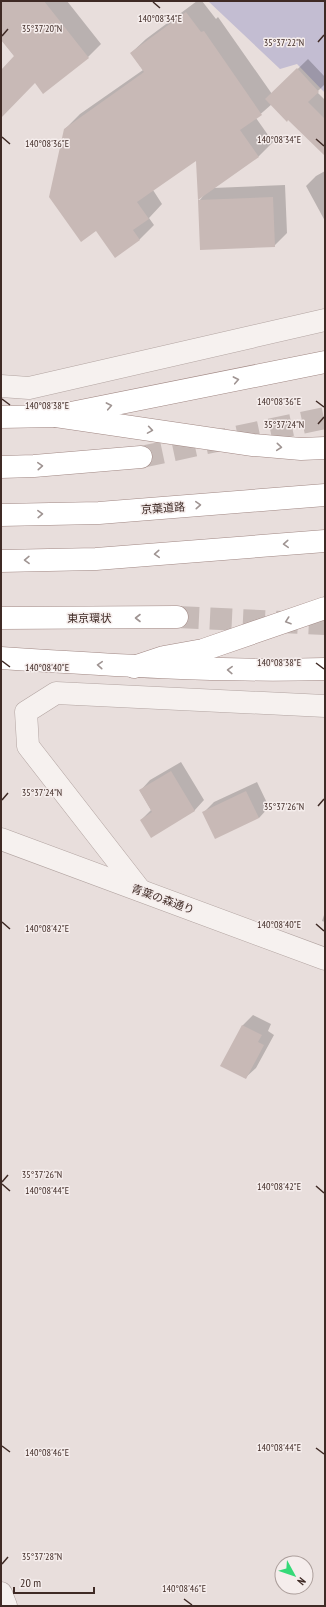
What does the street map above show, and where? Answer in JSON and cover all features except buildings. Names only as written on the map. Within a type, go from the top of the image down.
[{"type":"highway","points":[[56,416],[325,362]]},
{"type":"highway","points":[[1,417],[56,416],[253,445],[300,449],[325,448]]},
{"type":"highway","points":[[1,467],[141,458]]},
{"type":"highway","name":"京葉道路","points":[[1,516],[100,513],[325,495]]},
{"type":"highway","points":[[1,561],[96,559],[325,541]]},
{"type":"highway","points":[[134,667],[164,657],[203,650],[325,608]]},
{"type":"highway","name":"東京環状","points":[[1,618],[177,617]]},
{"type":"highway","points":[[1,658],[134,667],[266,670],[325,669]]},
{"type":"street","points":[[1,386],[29,388],[325,320]]},
{"type":"street","points":[[140,890],[28,746],[26,712],[56,693],[325,706]]},
{"type":"street","name":"青葉の森通り","points":[[1,839],[325,958]]},
{"type":"street","points":[[1,1594],[6,1606]]},
{"type":"shaded area","points":[[208,1],[325,1],[325,93],[297,64],[280,69]]},
{"type":"tunnel","points":[[141,457],[325,418]]},
{"type":"tunnel","points":[[177,617],[325,624]]}]
